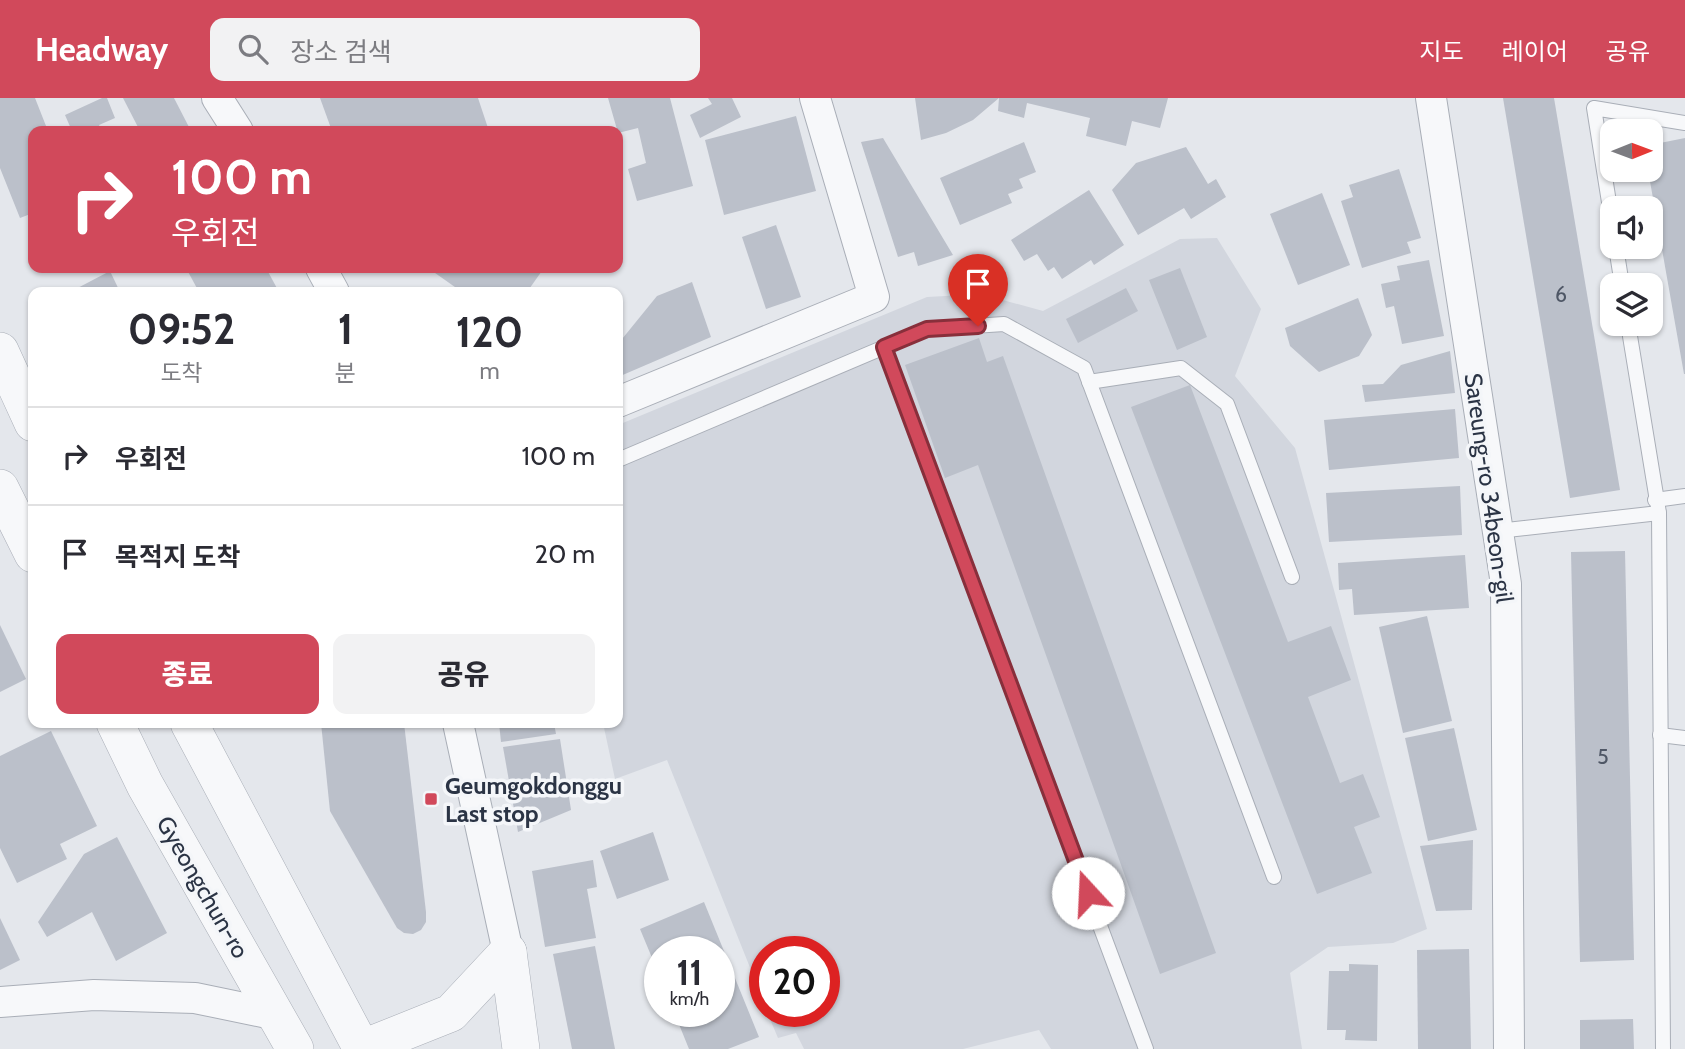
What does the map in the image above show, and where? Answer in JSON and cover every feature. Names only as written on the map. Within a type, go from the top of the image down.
[{"type":"street","points":[[217,98],[235,126]]},
{"type":"street","points":[[623,400],[874,297],[814,98]]},
{"type":"street","name":"Sareung-ro 34beon-gil","points":[[1431,98],[1506,584],[1509,1049]]},
{"type":"street","points":[[0,351],[28,412]]},
{"type":"street","points":[[0,488],[28,544]]},
{"type":"street","name":"Gyeongchun-ro","points":[[117,728],[145,785],[295,1049]]},
{"type":"street","points":[[192,728],[362,1049],[451,1013],[508,951]]},
{"type":"street","points":[[459,728],[508,951],[521,1049]]},
{"type":"street","points":[[0,1002],[94,995],[194,998],[277,1015]]},
{"type":"lane","points":[[1608,196],[1594,108],[1685,123]]},
{"type":"lane","points":[[623,458],[927,329],[1004,324],[1084,369],[1274,877]]},
{"type":"lane","points":[[1630,336],[1657,506],[1663,1049]]},
{"type":"lane","points":[[884,347],[1146,1049]]},
{"type":"lane","points":[[1089,382],[1181,368],[1227,404],[1292,577]]},
{"type":"lane","points":[[1498,531],[1657,506],[1685,496]]},
{"type":"lane","points":[[1660,735],[1685,738]]},
{"type":"shaded area","points":[[1217,238],[1261,309],[1235,376],[1295,448],[1427,929],[1393,943],[1328,947],[1290,973],[1302,1049],[1051,1049],[1039,1030],[963,1049],[804,1049],[796,1033],[778,1038],[773,1027],[840,1027],[840,936],[749,936],[749,965],[667,760],[615,779],[604,728],[623,728],[623,423],[927,297],[981,294],[1043,311],[1180,239]]},
{"type":"building","points":[[0,98],[35,98],[46,126],[28,126],[28,215],[20,218],[0,168]]},
{"type":"building","points":[[107,98],[115,118],[100,126],[70,126],[65,115]]},
{"type":"building","points":[[123,98],[174,98],[188,126],[137,126]]},
{"type":"building","points":[[320,98],[478,98],[487,126],[330,126]]},
{"type":"building","points":[[608,98],[670,98],[693,186],[637,201],[628,169],[646,163],[638,128],[623,132],[623,126],[616,126]]},
{"type":"building","points":[[708,98],[732,98],[741,117],[700,138],[690,115],[712,104]]},
{"type":"building","points":[[915,98],[999,98],[973,120],[946,133],[921,140]]},
{"type":"building","points":[[999,98],[1168,98],[1160,128],[1132,121],[1126,146],[1086,136],[1090,118],[1027,103],[1024,118],[998,111]]},
{"type":"building","points":[[1503,98],[1554,98],[1620,490],[1570,498]]},
{"type":"building","points":[[796,116],[816,191],[724,215],[705,140]]},
{"type":"building","points":[[883,138],[953,255],[918,266],[914,252],[898,257],[861,142]]},
{"type":"building","points":[[1685,138],[1685,374],[1663,255],[1663,196],[1653,196],[1650,182],[1663,182],[1663,142]]},
{"type":"building","points":[[1024,142],[1036,172],[1019,179],[1023,188],[1008,194],[1012,203],[960,225],[940,178]]},
{"type":"building","points":[[1186,147],[1208,184],[1216,179],[1226,197],[1191,219],[1184,208],[1138,235],[1112,190],[1136,163]]},
{"type":"building","points":[[1399,169],[1421,238],[1407,242],[1411,253],[1362,268],[1341,201],[1353,197],[1349,185]]},
{"type":"building","points":[[1089,190],[1124,245],[1094,265],[1091,260],[1062,279],[1054,267],[1048,271],[1037,254],[1024,261],[1011,240]]},
{"type":"building","points":[[1322,193],[1350,265],[1298,285],[1270,214]]},
{"type":"building","points":[[776,225],[801,297],[766,309],[742,237]]},
{"type":"building","points":[[1429,260],[1444,336],[1402,344],[1394,306],[1386,308],[1381,284],[1400,280],[1397,266]]},
{"type":"building","points":[[1180,268],[1207,337],[1177,350],[1149,280]]},
{"type":"building","points":[[111,273],[118,287],[80,287]]},
{"type":"building","points":[[189,273],[269,273],[276,287],[196,287]]},
{"type":"building","points":[[435,273],[540,273],[531,287],[455,287]]},
{"type":"building","points":[[692,282],[711,337],[623,375],[623,338],[657,296]]},
{"type":"building","points":[[1126,288],[1138,311],[1078,343],[1066,319]]},
{"type":"building","points":[[1358,298],[1372,335],[1359,356],[1319,372],[1290,346],[1285,328]]},
{"type":"building","points":[[979,338],[987,362],[1003,356],[1216,953],[1160,974],[978,465],[945,478],[905,365]]},
{"type":"building","points":[[1450,351],[1455,393],[1365,402],[1362,385],[1383,384],[1401,365]]},
{"type":"building","points":[[1190,385],[1288,642],[1331,626],[1351,680],[1308,697],[1340,783],[1363,774],[1380,817],[1354,827],[1372,873],[1317,894],[1131,407]]},
{"type":"building","points":[[1455,409],[1459,458],[1329,470],[1324,420]]},
{"type":"building","points":[[1460,486],[1462,535],[1329,542],[1326,493]]},
{"type":"building","points":[[1625,551],[1634,960],[1580,962],[1571,552]]},
{"type":"building","points":[[1465,555],[1469,608],[1354,615],[1352,589],[1339,590],[1338,563]]},
{"type":"building","points":[[1427,616],[1452,721],[1403,733],[1379,627]]},
{"type":"building","points":[[0,625],[26,679],[0,692]]},
{"type":"building","points":[[322,728],[405,728],[426,912],[426,922],[421,930],[413,934],[404,933],[397,928],[330,811]]},
{"type":"building","points":[[500,728],[555,728],[556,734],[501,742]]},
{"type":"building","points":[[1454,728],[1477,830],[1428,841],[1405,738]]},
{"type":"building","points":[[51,731],[97,826],[60,844],[67,859],[17,883],[0,848],[0,756]]},
{"type":"building","points":[[560,739],[571,810],[518,832],[503,747]]},
{"type":"building","points":[[653,832],[669,880],[617,899],[600,851]]},
{"type":"building","points":[[117,837],[167,933],[116,961],[92,912],[47,937],[38,922],[84,854]]},
{"type":"building","points":[[1473,840],[1472,910],[1436,911],[1420,846]]},
{"type":"building","points":[[593,860],[597,887],[587,889],[596,938],[545,947],[532,871]]},
{"type":"building","points":[[704,902],[718,936],[644,936],[644,939],[640,929]]},
{"type":"building","points":[[0,918],[20,960],[0,970]]},
{"type":"building","points":[[595,946],[615,1049],[572,1049],[553,954]]},
{"type":"building","points":[[1469,949],[1471,1049],[1418,1049],[1417,950]]},
{"type":"building","points":[[1349,964],[1378,965],[1377,1041],[1345,1040],[1346,1030],[1327,1030],[1329,971],[1349,971]]},
{"type":"building","points":[[735,978],[749,1012],[749,1027],[755,1027],[759,1037],[728,1049],[689,1049],[680,1027],[735,1027]]},
{"type":"building","points":[[1633,1019],[1634,1049],[1580,1049],[1580,1020]]},
{"type":"place","name":"Geumgokdonggu Last stop","points":[[431,799]]},
{"type":"route","points":[[978,326],[927,329],[884,347],[1088,893]]}]
